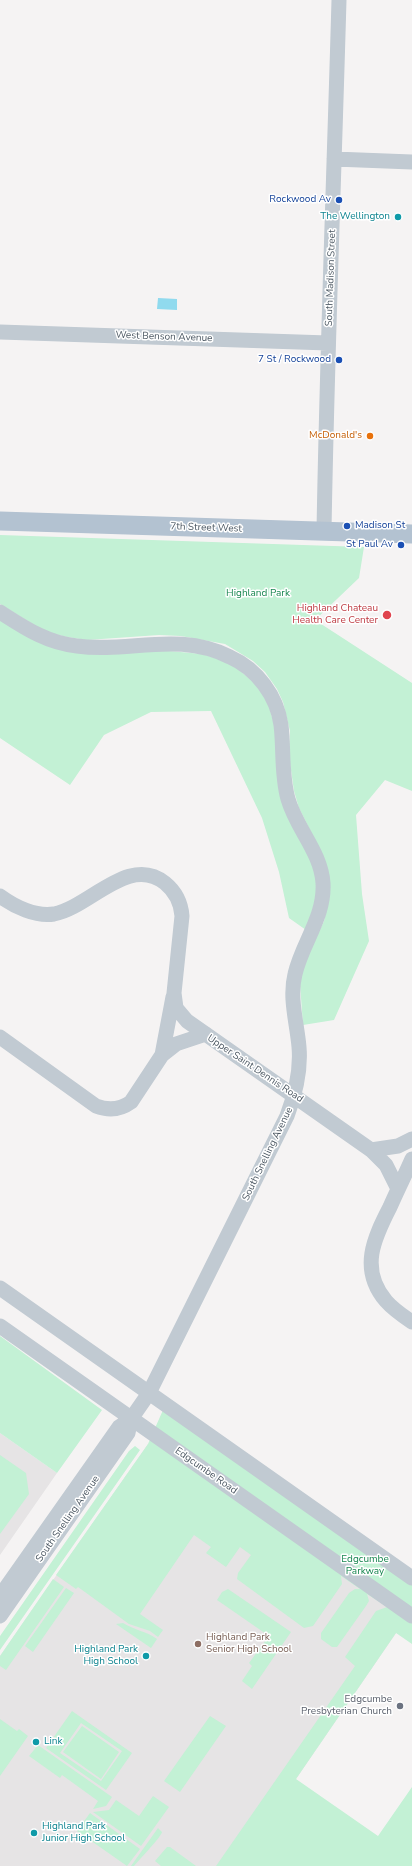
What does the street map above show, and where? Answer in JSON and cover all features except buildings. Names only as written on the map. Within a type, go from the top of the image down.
[{"type":"main road","name":"7th Street West","points":[[0,521],[412,534]]},
{"type":"street","name":"South Madison Street","points":[[324,531],[328,343],[339,0]]},
{"type":"street","points":[[334,159],[412,162]]},
{"type":"street","name":"West Benson Avenue","points":[[0,332],[328,343]]},
{"type":"street","name":"South Snelling Avenue","points":[[0,612],[42,637],[75,646],[105,647],[156,643],[174,644],[220,652],[249,668],[268,690],[274,700],[281,724],[283,771],[287,798],[296,822],[318,860],[323,882],[323,896],[320,912],[303,949],[294,974],[292,988],[300,1061],[287,1116],[149,1394],[131,1419],[119,1427],[0,1596]]},
{"type":"street","points":[[0,896],[8,902],[26,910],[43,914],[55,914],[78,904],[125,877],[145,873],[161,879],[177,894],[182,911],[174,993],[162,1055]]},
{"type":"street","points":[[174,993],[176,1008],[187,1021],[206,1034]]},
{"type":"street","name":"Upper Saint Dennis Road","points":[[0,1037],[96,1106],[108,1110],[124,1106],[131,1102],[162,1055],[176,1044],[206,1034],[371,1150],[386,1165],[398,1189]]},
{"type":"street","points":[[371,1150],[398,1146],[412,1139]]},
{"type":"street","points":[[412,1159],[373,1243],[371,1268],[376,1285],[386,1301],[412,1322]]},
{"type":"street","points":[[0,1288],[412,1578]]},
{"type":"street","name":"Edgcumbe Road","points":[[0,1326],[412,1616]]},
{"type":"street","name":"South Snelling Avenue","points":[[0,1616],[128,1433],[131,1419]]},
{"type":"shaded area","points":[[0,1433],[57,1473],[0,1555]]},
{"type":"shaded area","name":"Highland Park Senior High School","points":[[148,1444],[154,1445],[405,1620],[296,1779],[239,1866],[0,1866],[0,1656]]},
{"type":"green space","name":"Highland Park","points":[[0,535],[364,547],[359,578],[315,620],[412,683],[412,791],[385,780],[356,815],[362,894],[369,941],[334,1020],[303,1025],[300,984],[303,966],[324,921],[330,895],[309,828],[299,808],[294,791],[289,756],[290,731],[283,702],[277,689],[265,672],[253,661],[225,644],[181,636],[159,635],[87,640],[51,633],[36,626],[0,604]]},
{"type":"green space","points":[[0,620],[29,638],[202,654],[231,663],[259,687],[268,703],[315,869],[317,896],[306,930],[289,918],[279,872],[262,818],[211,711],[151,712],[104,735],[70,785],[0,738]]},
{"type":"green space","points":[[0,1336],[102,1410],[57,1473],[0,1433]]},
{"type":"green space","name":"Edgcumbe Parkway","points":[[167,1401],[412,1572],[412,1644],[396,1633],[296,1779],[378,1836],[412,1787],[412,1866],[216,1866],[355,1666],[345,1657],[376,1611],[387,1607],[367,1594],[369,1601],[366,1606],[337,1647],[332,1647],[321,1639],[321,1633],[349,1593],[355,1589],[360,1589],[341,1576],[342,1584],[313,1626],[304,1628],[237,1579],[238,1573],[251,1555],[240,1547],[226,1567],[206,1553],[211,1547],[194,1535],[140,1614],[163,1630],[158,1637],[150,1631],[129,1624],[78,1587],[76,1589],[56,1575],[148,1444]]},
{"type":"green space","points":[[135,1446],[140,1450],[0,1650],[0,1636],[129,1451]]},
{"type":"green space","points":[[0,1455],[26,1473],[29,1494],[0,1534]]},
{"type":"green space","points":[[53,1579],[64,1587],[6,1670],[0,1666],[0,1656]]},
{"type":"green space","points":[[66,1588],[74,1593],[33,1652],[25,1646]]},
{"type":"green space","points":[[228,1589],[291,1632],[252,1689],[242,1681],[252,1666],[249,1663],[269,1636],[217,1600],[222,1592]]},
{"type":"green space","points":[[123,1623],[157,1639],[151,1648],[116,1624]]},
{"type":"green space","points":[[72,1711],[132,1753],[106,1790],[46,1748]],"holes":[[[81,1723],[122,1751],[101,1781],[60,1753]]]},
{"type":"green space","points":[[210,1716],[226,1726],[180,1792],[164,1781]]},
{"type":"green space","points":[[0,1719],[17,1731],[19,1729],[28,1736],[0,1776]]},
{"type":"green space","points":[[82,1726],[119,1752],[101,1779],[63,1752]]},
{"type":"green space","points":[[38,1745],[112,1797],[106,1806],[93,1809],[98,1801],[62,1775],[60,1778],[29,1756]]},
{"type":"green space","points":[[153,1796],[169,1807],[141,1846],[93,1812],[109,1810],[116,1800],[139,1816]]},
{"type":"green space","points":[[90,1813],[140,1849],[127,1866],[77,1831]]},
{"type":"green space","points":[[158,1828],[162,1832],[161,1834],[134,1866],[131,1866]]},
{"type":"green space","points":[[167,1847],[170,1847],[196,1866],[161,1866],[155,1861]]},
{"type":"water","points":[[158,298],[177,299],[177,310],[157,309]]},
{"type":"place","name":"Rockwood Av","points":[[339,200]]},
{"type":"place","name":"The Wellington","points":[[398,217]]},
{"type":"place","name":"7 St / Rockwood","points":[[339,360]]},
{"type":"place","name":"McDonald's","points":[[370,436]]},
{"type":"place","name":"Madison St","points":[[347,526]]},
{"type":"place","name":"St Paul Av","points":[[401,545]]},
{"type":"place","name":"Highland Chateau Health Care Center","points":[[387,615]]},
{"type":"place","name":"Highland Park Senior High School","points":[[198,1644]]},
{"type":"place","name":"Highland Park High School","points":[[146,1656]]},
{"type":"place","name":"Edgcumbe Presbyterian Church","points":[[400,1706]]},
{"type":"place","name":"Link","points":[[36,1742]]},
{"type":"place","name":"Highland Park Junior High School","points":[[34,1833]]}]
